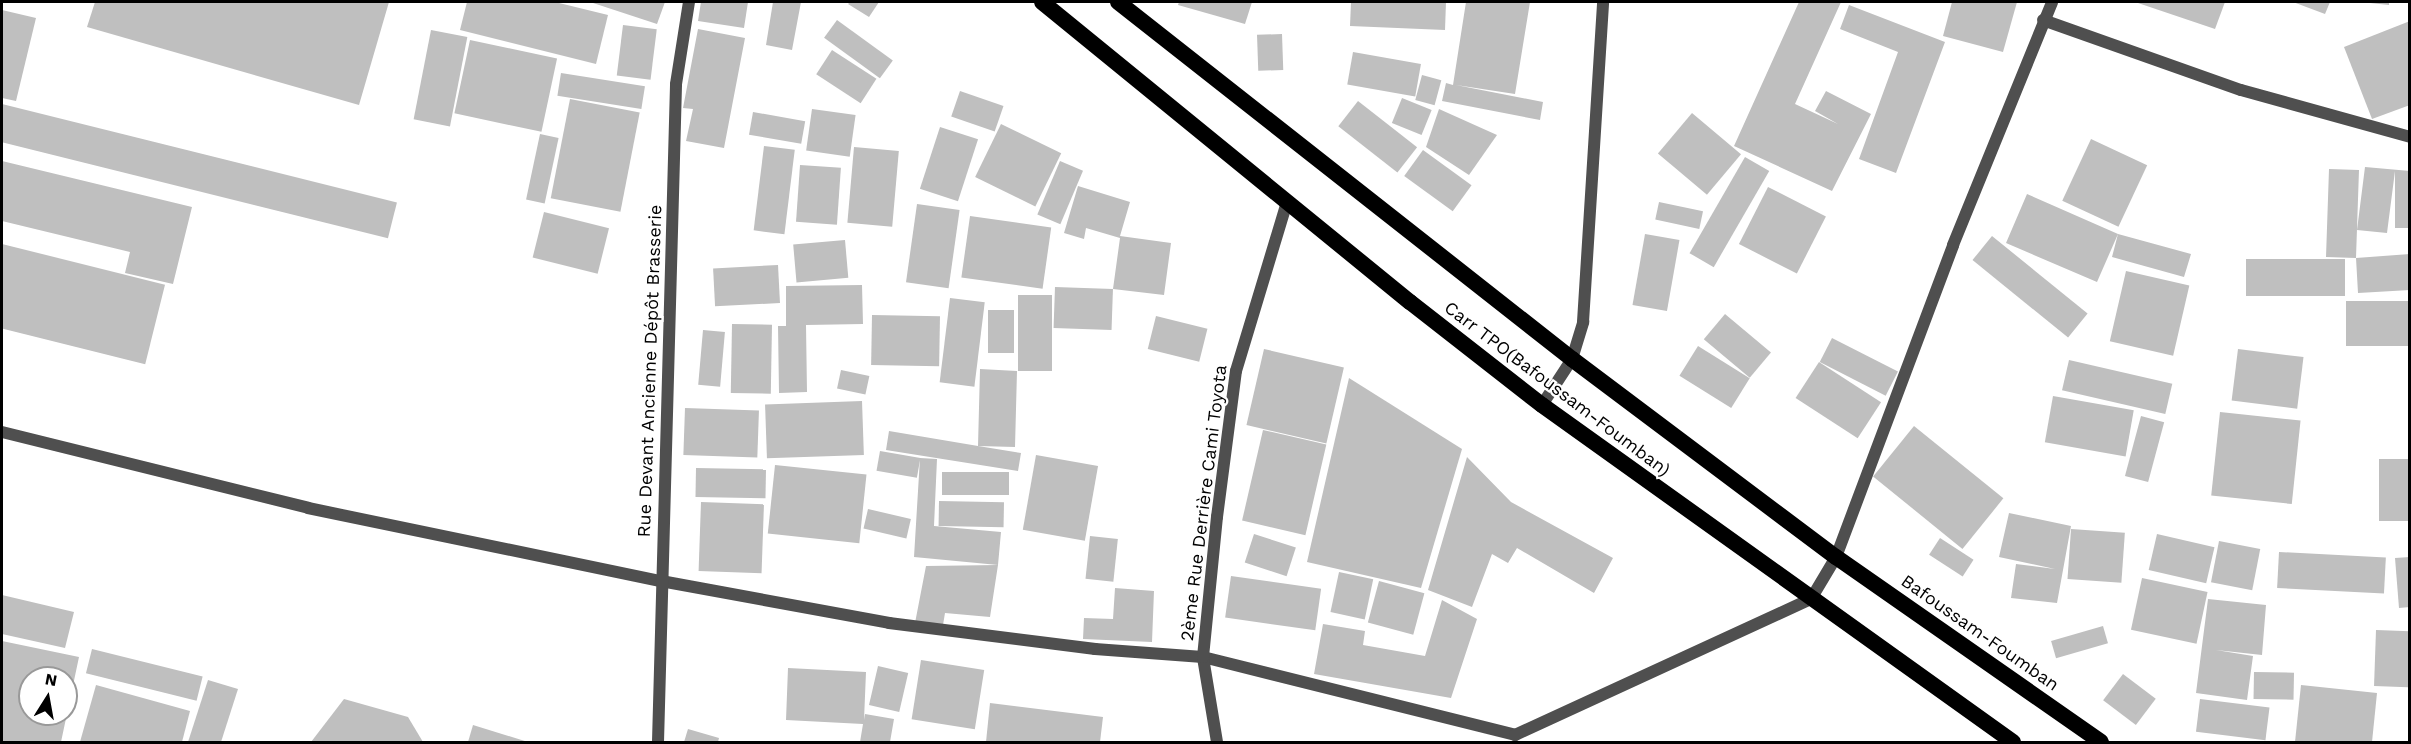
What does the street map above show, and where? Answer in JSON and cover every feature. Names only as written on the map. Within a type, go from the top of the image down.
[{"type":"highway","name":"Carr TPO(Bafoussam-Foumban)","points":[[1042,2],[1287,202],[1542,405],[1811,599]]},
{"type":"highway","name":"Carr TPO(Bafoussam-Foumban)","points":[[1118,2],[1572,359],[1836,557]]},
{"type":"highway","name":"Bafoussam-Foumban","points":[[1836,557],[2102,742]]},
{"type":"highway","points":[[1811,599],[2005,740]]},
{"type":"street","name":"Rue Devant Ancienne Dépôt Brasserie","points":[[658,742],[676,84],[689,2]]},
{"type":"street","points":[[1542,405],[1572,359],[1587,292],[1603,2]]},
{"type":"street","points":[[2,432],[308,508],[662,581],[889,623],[1095,649],[1203,657],[1515,735],[1811,599],[1836,557],[1953,245],[2052,2]]},
{"type":"street","points":[[2043,20],[2241,90],[2409,137]]},
{"type":"street","name":"2ème Rue Derrière Cami Toyota","points":[[1217,742],[1203,657],[1236,371],[1287,202]]},
{"type":"building","points":[[95,2],[389,2],[359,105],[87,27]]},
{"type":"building","points":[[467,2],[555,2],[608,15],[596,64],[460,30]]},
{"type":"building","points":[[590,2],[665,2],[657,24]]},
{"type":"building","points":[[701,2],[748,2],[744,28],[698,21]]},
{"type":"building","points":[[773,2],[801,2],[792,50],[766,45]]},
{"type":"building","points":[[850,2],[879,2],[869,17],[848,4]]},
{"type":"building","points":[[1179,2],[1252,2],[1245,24],[1178,5]]},
{"type":"building","points":[[1351,2],[1446,2],[1445,30],[1350,26]]},
{"type":"building","points":[[1466,2],[1530,2],[1515,94],[1456,85],[1543,102],[1540,120],[1442,101],[1446,83],[1453,85]]},
{"type":"building","points":[[1799,2],[1841,2],[1795,104],[1838,124],[1815,111],[1826,91],[1871,114],[1832,191],[1734,146]]},
{"type":"building","points":[[1952,2],[2017,2],[2003,52],[1943,36]]},
{"type":"building","points":[[2135,2],[2225,2],[2215,29]]},
{"type":"building","points":[[2293,2],[2330,2],[2325,14]]},
{"type":"building","points":[[2389,2],[2389,5],[2370,3]]},
{"type":"building","points":[[1849,5],[1945,42],[1896,173],[1859,159],[1898,52],[1840,29]]},
{"type":"building","points":[[2,10],[36,18],[16,101],[2,98]]},
{"type":"building","points":[[837,20],[893,61],[880,78],[824,38]]},
{"type":"building","points":[[2410,21],[2410,105],[2372,119],[2344,47]]},
{"type":"building","points":[[623,25],[657,29],[651,80],[617,76]]},
{"type":"building","points":[[698,29],[745,38],[724,148],[686,141],[693,109],[683,108]]},
{"type":"building","points":[[431,30],[467,37],[450,126],[414,119]]},
{"type":"building","points":[[1282,34],[1283,70],[1258,71],[1257,35]]},
{"type":"building","points":[[470,40],[557,59],[541,132],[454,113]]},
{"type":"building","points":[[832,50],[876,79],[861,103],[816,74]]},
{"type":"building","points":[[1353,52],[1421,64],[1415,96],[1347,84]]},
{"type":"building","points":[[561,73],[645,86],[641,109],[557,96]]},
{"type":"building","points":[[1422,75],[1441,80],[1435,105],[1415,100]]},
{"type":"building","points":[[960,91],[1003,106],[995,132],[951,117]]},
{"type":"building","points":[[1402,98],[1432,110],[1422,135],[1392,123]]},
{"type":"building","points":[[570,99],[640,113],[620,212],[551,198]]},
{"type":"building","points":[[1358,101],[1417,147],[1397,172],[1338,126]]},
{"type":"building","points":[[2,104],[397,202],[388,238],[2,142]]},
{"type":"building","points":[[812,109],[856,115],[850,157],[806,151]]},
{"type":"building","points":[[1439,109],[1497,135],[1469,175],[1426,147]]},
{"type":"building","points":[[753,112],[805,121],[801,144],[749,135]]},
{"type":"building","points":[[1692,113],[1741,154],[1707,195],[1658,154]]},
{"type":"building","points":[[1001,124],[1061,153],[1035,206],[975,177]]},
{"type":"building","points":[[940,127],[978,139],[958,201],[920,189]]},
{"type":"building","points":[[540,134],[559,138],[545,203],[526,200]]},
{"type":"building","points":[[2091,139],[2147,165],[2118,227],[2062,201]]},
{"type":"building","points":[[764,146],[795,150],[784,234],[754,230]]},
{"type":"building","points":[[854,147],[899,151],[892,227],[847,223]]},
{"type":"building","points":[[1423,150],[1472,185],[1453,211],[1404,176]]},
{"type":"building","points":[[1745,157],[1769,171],[1714,267],[1690,253]]},
{"type":"building","points":[[2,161],[192,207],[173,284],[125,273],[130,252],[2,221]]},
{"type":"building","points":[[1060,161],[1083,171],[1060,224],[1037,214]]},
{"type":"building","points":[[800,165],[841,168],[837,225],[796,222]]},
{"type":"building","points":[[2365,167],[2410,171],[2410,228],[2395,228],[2395,171],[2387,233],[2357,230]]},
{"type":"building","points":[[2329,169],[2359,170],[2356,258],[2326,257]]},
{"type":"building","points":[[1078,186],[1130,202],[1120,236],[1171,243],[1164,295],[1113,289],[1120,238],[1086,228],[1084,239],[1064,233]]},
{"type":"building","points":[[1768,187],[1826,217],[1797,274],[1739,244]]},
{"type":"building","points":[[2027,194],[2118,234],[2097,282],[2006,243]]},
{"type":"building","points":[[1659,202],[1703,211],[1699,229],[1655,220]]},
{"type":"building","points":[[917,204],[960,210],[949,288],[906,282]]},
{"type":"building","points":[[544,212],[609,228],[598,274],[533,258]]},
{"type":"building","points":[[970,216],[1051,227],[1043,289],[961,277]]},
{"type":"building","points":[[1645,234],[1679,240],[1667,311],[1632,305]]},
{"type":"building","points":[[2118,234],[2191,254],[2184,277],[2112,257]]},
{"type":"building","points":[[1992,236],[2088,313],[2068,337],[1972,260]]},
{"type":"building","points":[[845,240],[848,278],[797,282],[793,245]]},
{"type":"building","points":[[2,244],[165,285],[145,364],[2,329]]},
{"type":"building","points":[[2410,254],[2410,290],[2358,293],[2356,258]]},
{"type":"building","points":[[2246,259],[2345,259],[2345,296],[2246,296]]},
{"type":"building","points":[[778,265],[780,303],[715,306],[713,268]]},
{"type":"building","points":[[2126,271],[2189,286],[2173,356],[2110,341]]},
{"type":"building","points":[[862,285],[863,324],[806,325],[807,392],[779,393],[778,326],[786,326],[786,286]]},
{"type":"building","points":[[1055,287],[1113,289],[1112,330],[1054,328]]},
{"type":"building","points":[[1018,295],[1052,295],[1052,371],[1018,371]]},
{"type":"building","points":[[950,298],[985,302],[974,387],[940,382]]},
{"type":"building","points":[[2346,301],[2410,301],[2410,346],[2346,346]]},
{"type":"building","points":[[988,310],[1014,310],[1014,353],[988,353]]},
{"type":"building","points":[[1725,314],[1771,353],[1750,378],[1704,339]]},
{"type":"building","points":[[872,315],[940,316],[939,366],[871,365]]},
{"type":"building","points":[[1156,316],[1207,329],[1199,362],[1148,349]]},
{"type":"building","points":[[732,324],[772,325],[771,394],[731,393]]},
{"type":"building","points":[[703,330],[725,332],[720,387],[698,385]]},
{"type":"building","points":[[1832,338],[1898,372],[1886,396],[1820,362]]},
{"type":"building","points":[[1698,346],[1750,378],[1731,408],[1679,376]]},
{"type":"building","points":[[1264,349],[1344,367],[1326,443],[1246,425]]},
{"type":"building","points":[[2238,349],[2304,357],[2297,409],[2232,401]]},
{"type":"building","points":[[2069,360],[2172,384],[2165,414],[2062,390]]},
{"type":"building","points":[[1819,362],[1881,402],[1858,438],[1796,398]]},
{"type":"building","points":[[980,369],[1017,371],[1015,447],[978,446]]},
{"type":"building","points":[[841,370],[869,376],[865,395],[837,389]]},
{"type":"building","points":[[1349,378],[1462,449],[1421,588],[1307,562]]},
{"type":"building","points":[[2053,396],[2134,410],[2126,457],[2045,442]]},
{"type":"building","points":[[862,401],[864,455],[767,458],[765,404]]},
{"type":"building","points":[[685,408],[759,411],[757,458],[683,455]]},
{"type":"building","points":[[2220,412],[2301,420],[2292,504],[2211,496]]},
{"type":"building","points":[[2141,416],[2164,422],[2148,482],[2125,476]]},
{"type":"building","points":[[1914,426],[2003,498],[1962,549],[1873,477]]},
{"type":"building","points":[[1263,430],[1326,445],[1305,535],[1242,521]]},
{"type":"building","points":[[889,431],[1021,453],[1018,471],[886,450]]},
{"type":"building","points":[[880,451],[920,458],[917,478],[877,471]]},
{"type":"building","points":[[1036,455],[1098,466],[1085,541],[1023,530]]},
{"type":"building","points":[[1467,457],[1511,502],[1613,558],[1594,593],[1517,548],[1508,563],[1492,554],[1472,607],[1428,590]]},
{"type":"building","points":[[920,458],[937,459],[934,526],[1001,532],[998,565],[914,557]]},
{"type":"building","points":[[2379,459],[2410,459],[2410,521],[2379,521]]},
{"type":"building","points":[[775,465],[866,475],[859,543],[768,534]]},
{"type":"building","points":[[696,468],[766,469],[765,498],[695,497]]},
{"type":"building","points":[[942,472],[1009,472],[1009,495],[942,495]]},
{"type":"building","points":[[939,501],[1004,502],[1004,527],[939,526]]},
{"type":"building","points":[[701,502],[764,504],[762,573],[699,571]]},
{"type":"building","points":[[868,509],[911,519],[906,538],[864,528]]},
{"type":"building","points":[[2009,513],[2071,526],[2057,603],[2011,598],[2016,564],[2055,569],[1999,557]]},
{"type":"building","points":[[2071,529],[2125,533],[2121,583],[2068,579]]},
{"type":"building","points":[[1254,534],[1296,548],[1287,576],[1245,563]]},
{"type":"building","points":[[2157,534],[2214,547],[2206,583],[2149,570]]},
{"type":"building","points":[[1090,536],[1118,539],[1113,582],[1086,579]]},
{"type":"building","points":[[1940,538],[1974,560],[1963,577],[1929,555]]},
{"type":"building","points":[[2219,541],[2260,549],[2252,590],[2211,582]]},
{"type":"building","points":[[2279,552],[2386,558],[2384,594],[2277,588]]},
{"type":"building","points":[[2410,557],[2410,607],[2399,608],[2395,558]]},
{"type":"building","points":[[998,565],[990,617],[945,613],[943,625],[915,623],[926,566]]},
{"type":"building","points":[[1339,572],[1373,579],[1365,619],[1330,612]]},
{"type":"building","points":[[1231,576],[1321,589],[1315,630],[1225,618]]},
{"type":"building","points":[[2142,578],[2208,592],[2197,644],[2131,630]]},
{"type":"building","points":[[1379,581],[1424,593],[1413,635],[1368,623]]},
{"type":"building","points":[[1115,588],[1154,591],[1152,642],[1083,639],[1084,618],[1113,619]]},
{"type":"building","points":[[2,595],[74,612],[65,648],[2,634]]},
{"type":"building","points":[[2208,599],[2266,605],[2262,655],[2216,650],[2253,656],[2247,700],[2196,693]]},
{"type":"building","points":[[1442,600],[1477,619],[1451,698],[1314,674],[1323,624],[1365,631],[1363,645],[1425,656]]},
{"type":"building","points":[[2103,626],[2108,643],[2056,658],[2051,641]]},
{"type":"building","points":[[2376,630],[2410,631],[2408,687],[2374,686]]},
{"type":"building","points":[[2,641],[79,657],[77,666],[18,666],[18,726],[64,726],[61,742],[2,742]]},
{"type":"building","points":[[92,649],[203,677],[197,701],[86,673]]},
{"type":"building","points":[[921,660],[984,670],[975,729],[912,719]]},
{"type":"building","points":[[878,666],[908,673],[899,712],[869,705]]},
{"type":"building","points":[[788,668],[866,672],[864,720],[865,714],[894,719],[890,742],[860,742],[863,724],[786,720]]},
{"type":"building","points":[[2254,672],[2294,673],[2294,700],[2254,699]]},
{"type":"building","points":[[2123,674],[2156,699],[2136,725],[2103,700]]},
{"type":"building","points":[[208,680],[238,689],[221,742],[188,742]]},
{"type":"building","points":[[96,685],[190,711],[182,742],[80,742]]},
{"type":"building","points":[[2301,685],[2377,693],[2372,742],[2295,742]]},
{"type":"building","points":[[344,699],[408,717],[423,742],[311,742]]},
{"type":"building","points":[[2200,699],[2269,708],[2265,740],[2196,732]]},
{"type":"building","points":[[990,703],[1103,717],[1100,742],[986,742]]},
{"type":"building","points":[[473,725],[528,742],[468,742]]},
{"type":"building","points":[[688,729],[719,738],[718,742],[684,742]]}]
